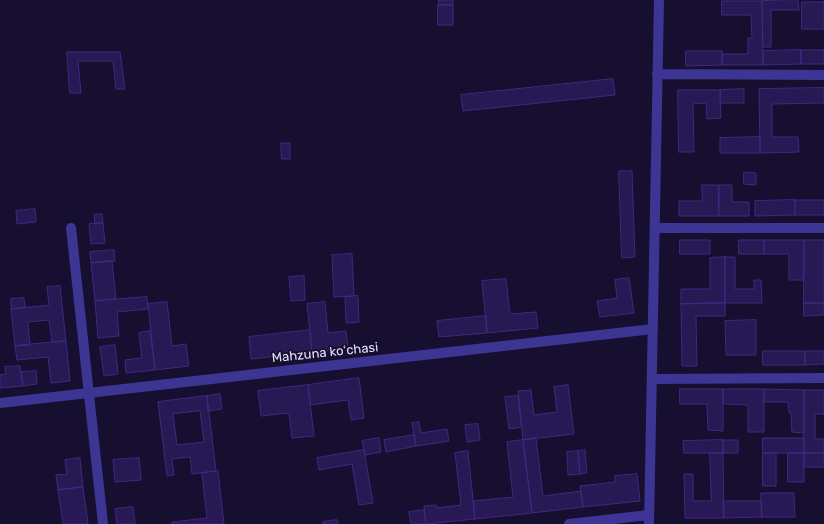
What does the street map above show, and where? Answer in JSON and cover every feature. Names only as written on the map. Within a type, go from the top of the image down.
[{"type":"street","points":[[569,524],[649,520],[659,0]]},
{"type":"street","points":[[657,74],[824,75]]},
{"type":"street","points":[[71,228],[103,524]]},
{"type":"street","points":[[655,228],[824,228]]},
{"type":"street","name":"Mahzuna koʻchasi","points":[[0,403],[653,329]]},
{"type":"street","points":[[652,379],[824,378]]},
{"type":"building","points":[[439,0],[453,0],[453,5],[439,5]]},
{"type":"building","points":[[798,0],[799,10],[771,10],[771,47],[763,47],[762,1]]},
{"type":"building","points":[[722,1],[762,1],[763,65],[722,65],[722,54],[748,54],[748,38],[752,38],[751,15],[722,15]]},
{"type":"building","points":[[802,2],[824,2],[824,29],[802,29]]},
{"type":"building","points":[[438,5],[453,5],[453,25],[438,25]]},
{"type":"building","points":[[801,50],[801,64],[763,65],[763,51]]},
{"type":"building","points":[[801,50],[824,50],[824,64],[801,64]]},
{"type":"building","points":[[686,51],[722,51],[722,65],[686,66]]},
{"type":"building","points":[[67,52],[120,52],[125,89],[116,89],[113,61],[78,61],[81,93],[70,93]]},
{"type":"building","points":[[613,79],[615,95],[463,111],[461,95]]},
{"type":"building","points":[[824,88],[824,103],[772,104],[772,137],[798,137],[799,152],[760,153],[759,89]]},
{"type":"building","points":[[744,89],[744,103],[720,103],[720,90]]},
{"type":"building","points":[[678,90],[720,90],[721,118],[707,119],[706,103],[693,104],[694,152],[679,152]]},
{"type":"building","points":[[760,137],[760,153],[720,153],[720,138]]},
{"type":"building","points":[[281,143],[290,143],[290,159],[282,159]]},
{"type":"building","points":[[619,171],[632,171],[635,257],[622,258]]},
{"type":"building","points":[[744,172],[756,173],[756,185],[744,184]]},
{"type":"building","points":[[702,185],[719,185],[719,216],[679,216],[679,201],[702,201]]},
{"type":"building","points":[[719,185],[732,185],[732,202],[749,202],[749,216],[719,216]]},
{"type":"building","points":[[795,200],[824,200],[824,215],[795,215]]},
{"type":"building","points":[[795,200],[795,215],[755,216],[755,201]]},
{"type":"building","points":[[35,209],[36,222],[17,224],[16,211]]},
{"type":"building","points":[[102,214],[103,223],[95,224],[94,215]]},
{"type":"building","points":[[103,223],[105,243],[91,244],[89,224]]},
{"type":"building","points":[[680,240],[710,240],[710,254],[680,254]]},
{"type":"building","points":[[739,240],[764,240],[764,254],[739,254]]},
{"type":"building","points":[[764,240],[804,240],[804,280],[789,280],[789,254],[764,254]]},
{"type":"building","points":[[804,240],[824,240],[824,303],[804,303]]},
{"type":"building","points":[[114,250],[115,261],[91,263],[90,252]]},
{"type":"building","points":[[352,254],[354,296],[334,297],[332,255]]},
{"type":"building","points":[[725,257],[725,303],[681,304],[681,289],[710,289],[710,258]]},
{"type":"building","points":[[725,257],[735,257],[735,289],[754,289],[754,280],[761,280],[762,303],[725,303]]},
{"type":"building","points":[[112,261],[116,299],[95,301],[91,263]]},
{"type":"building","points":[[304,276],[305,300],[291,301],[289,277]]},
{"type":"building","points":[[629,278],[634,313],[600,317],[597,301],[617,298],[615,280]]},
{"type":"building","points":[[506,279],[510,314],[536,312],[538,328],[487,333],[482,281]]},
{"type":"building","points":[[60,286],[66,341],[52,342],[49,320],[28,322],[30,345],[15,346],[11,309],[49,305],[47,287]]},
{"type":"building","points":[[358,296],[359,322],[346,323],[345,297]]},
{"type":"building","points":[[147,297],[148,309],[117,312],[119,336],[98,338],[95,301]]},
{"type":"building","points":[[24,298],[25,307],[11,309],[11,299]]},
{"type":"building","points":[[167,302],[172,346],[186,344],[189,366],[155,370],[148,304]]},
{"type":"building","points":[[325,302],[328,333],[346,331],[348,348],[312,352],[307,304]]},
{"type":"building","points":[[725,303],[725,316],[696,316],[697,366],[682,366],[681,304]]},
{"type":"building","points":[[804,303],[824,303],[824,315],[804,316]]},
{"type":"building","points":[[486,316],[487,333],[439,337],[437,321]]},
{"type":"building","points":[[756,320],[756,355],[726,355],[725,321]]},
{"type":"building","points":[[310,330],[312,352],[251,359],[249,337]]},
{"type":"building","points":[[150,331],[155,370],[126,373],[125,360],[142,358],[139,333]]},
{"type":"building","points":[[66,341],[70,381],[51,383],[48,357],[17,360],[15,346]]},
{"type":"building","points":[[115,345],[118,374],[104,376],[100,347]]},
{"type":"building","points":[[763,351],[805,351],[805,365],[763,365]]},
{"type":"building","points":[[805,351],[824,351],[824,364],[805,365]]},
{"type":"building","points":[[20,366],[23,386],[0,388],[0,375],[6,374],[5,367]]},
{"type":"building","points":[[36,371],[37,384],[23,386],[21,372]]},
{"type":"building","points":[[359,378],[364,418],[351,420],[348,400],[310,405],[308,385]]},
{"type":"building","points":[[308,385],[314,436],[292,438],[289,413],[261,416],[258,391]]},
{"type":"building","points":[[568,385],[574,434],[523,440],[518,391],[531,390],[534,415],[557,412],[554,387]]},
{"type":"building","points":[[680,389],[723,389],[723,431],[708,430],[707,404],[680,404]]},
{"type":"building","points":[[723,389],[764,389],[764,432],[748,432],[748,405],[724,404]]},
{"type":"building","points":[[764,389],[804,390],[804,433],[792,432],[791,413],[789,413],[788,402],[764,402]]},
{"type":"building","points":[[804,390],[824,390],[824,414],[815,414],[815,439],[824,439],[824,453],[804,453]]},
{"type":"building","points":[[220,394],[222,409],[208,411],[207,396]]},
{"type":"building","points":[[207,396],[216,471],[192,474],[190,457],[172,459],[174,475],[167,476],[158,402]],"holes":[[[200,411],[204,442],[177,445],[173,414]]]},
{"type":"building","points":[[518,396],[522,427],[509,429],[505,397]]},
{"type":"building","points":[[419,422],[421,433],[447,429],[449,441],[416,446],[412,423]]},
{"type":"building","points":[[478,424],[480,440],[467,442],[465,425]]},
{"type":"building","points":[[414,435],[416,446],[386,452],[384,440]]},
{"type":"building","points":[[379,438],[381,452],[365,455],[362,441]]},
{"type":"building","points":[[536,438],[543,496],[581,491],[583,507],[532,513],[523,440]]},
{"type":"building","points":[[763,438],[804,438],[804,453],[763,453]]},
{"type":"building","points":[[523,440],[532,513],[475,519],[473,501],[513,497],[507,442]]},
{"type":"building","points":[[723,440],[738,440],[738,453],[723,453]]},
{"type":"building","points":[[723,440],[723,453],[684,453],[683,441]]},
{"type":"building","points":[[364,450],[373,503],[359,505],[352,464],[319,470],[317,458]]},
{"type":"building","points":[[585,450],[587,473],[580,474],[578,451]]},
{"type":"building","points":[[468,451],[475,519],[426,524],[424,506],[436,505],[437,508],[461,505],[455,453]]},
{"type":"building","points":[[578,451],[580,474],[568,475],[567,452]]},
{"type":"building","points":[[710,453],[723,453],[724,518],[685,518],[684,474],[693,474],[693,501],[711,501]]},
{"type":"building","points":[[763,453],[776,453],[776,486],[763,486]]},
{"type":"building","points":[[788,453],[804,453],[804,482],[788,482]]},
{"type":"building","points":[[804,453],[824,453],[824,467],[804,467]]},
{"type":"building","points":[[80,458],[83,487],[58,490],[56,475],[67,474],[65,460]]},
{"type":"building","points":[[139,458],[141,480],[115,482],[113,460]]},
{"type":"building","points":[[218,471],[224,524],[172,524],[172,522],[207,518],[202,473]]},
{"type":"building","points":[[637,474],[640,501],[583,507],[580,486],[615,482],[615,476]]},
{"type":"building","points":[[83,487],[88,524],[63,524],[58,490]]},
{"type":"building","points":[[761,493],[794,493],[795,517],[762,517]]},
{"type":"building","points":[[723,501],[761,501],[762,517],[724,518]]},
{"type":"building","points":[[133,507],[135,524],[117,524],[115,509]]},
{"type":"building","points":[[424,510],[426,524],[411,524],[409,512]]},
{"type":"building","points":[[337,520],[338,524],[323,524],[323,522]]}]
